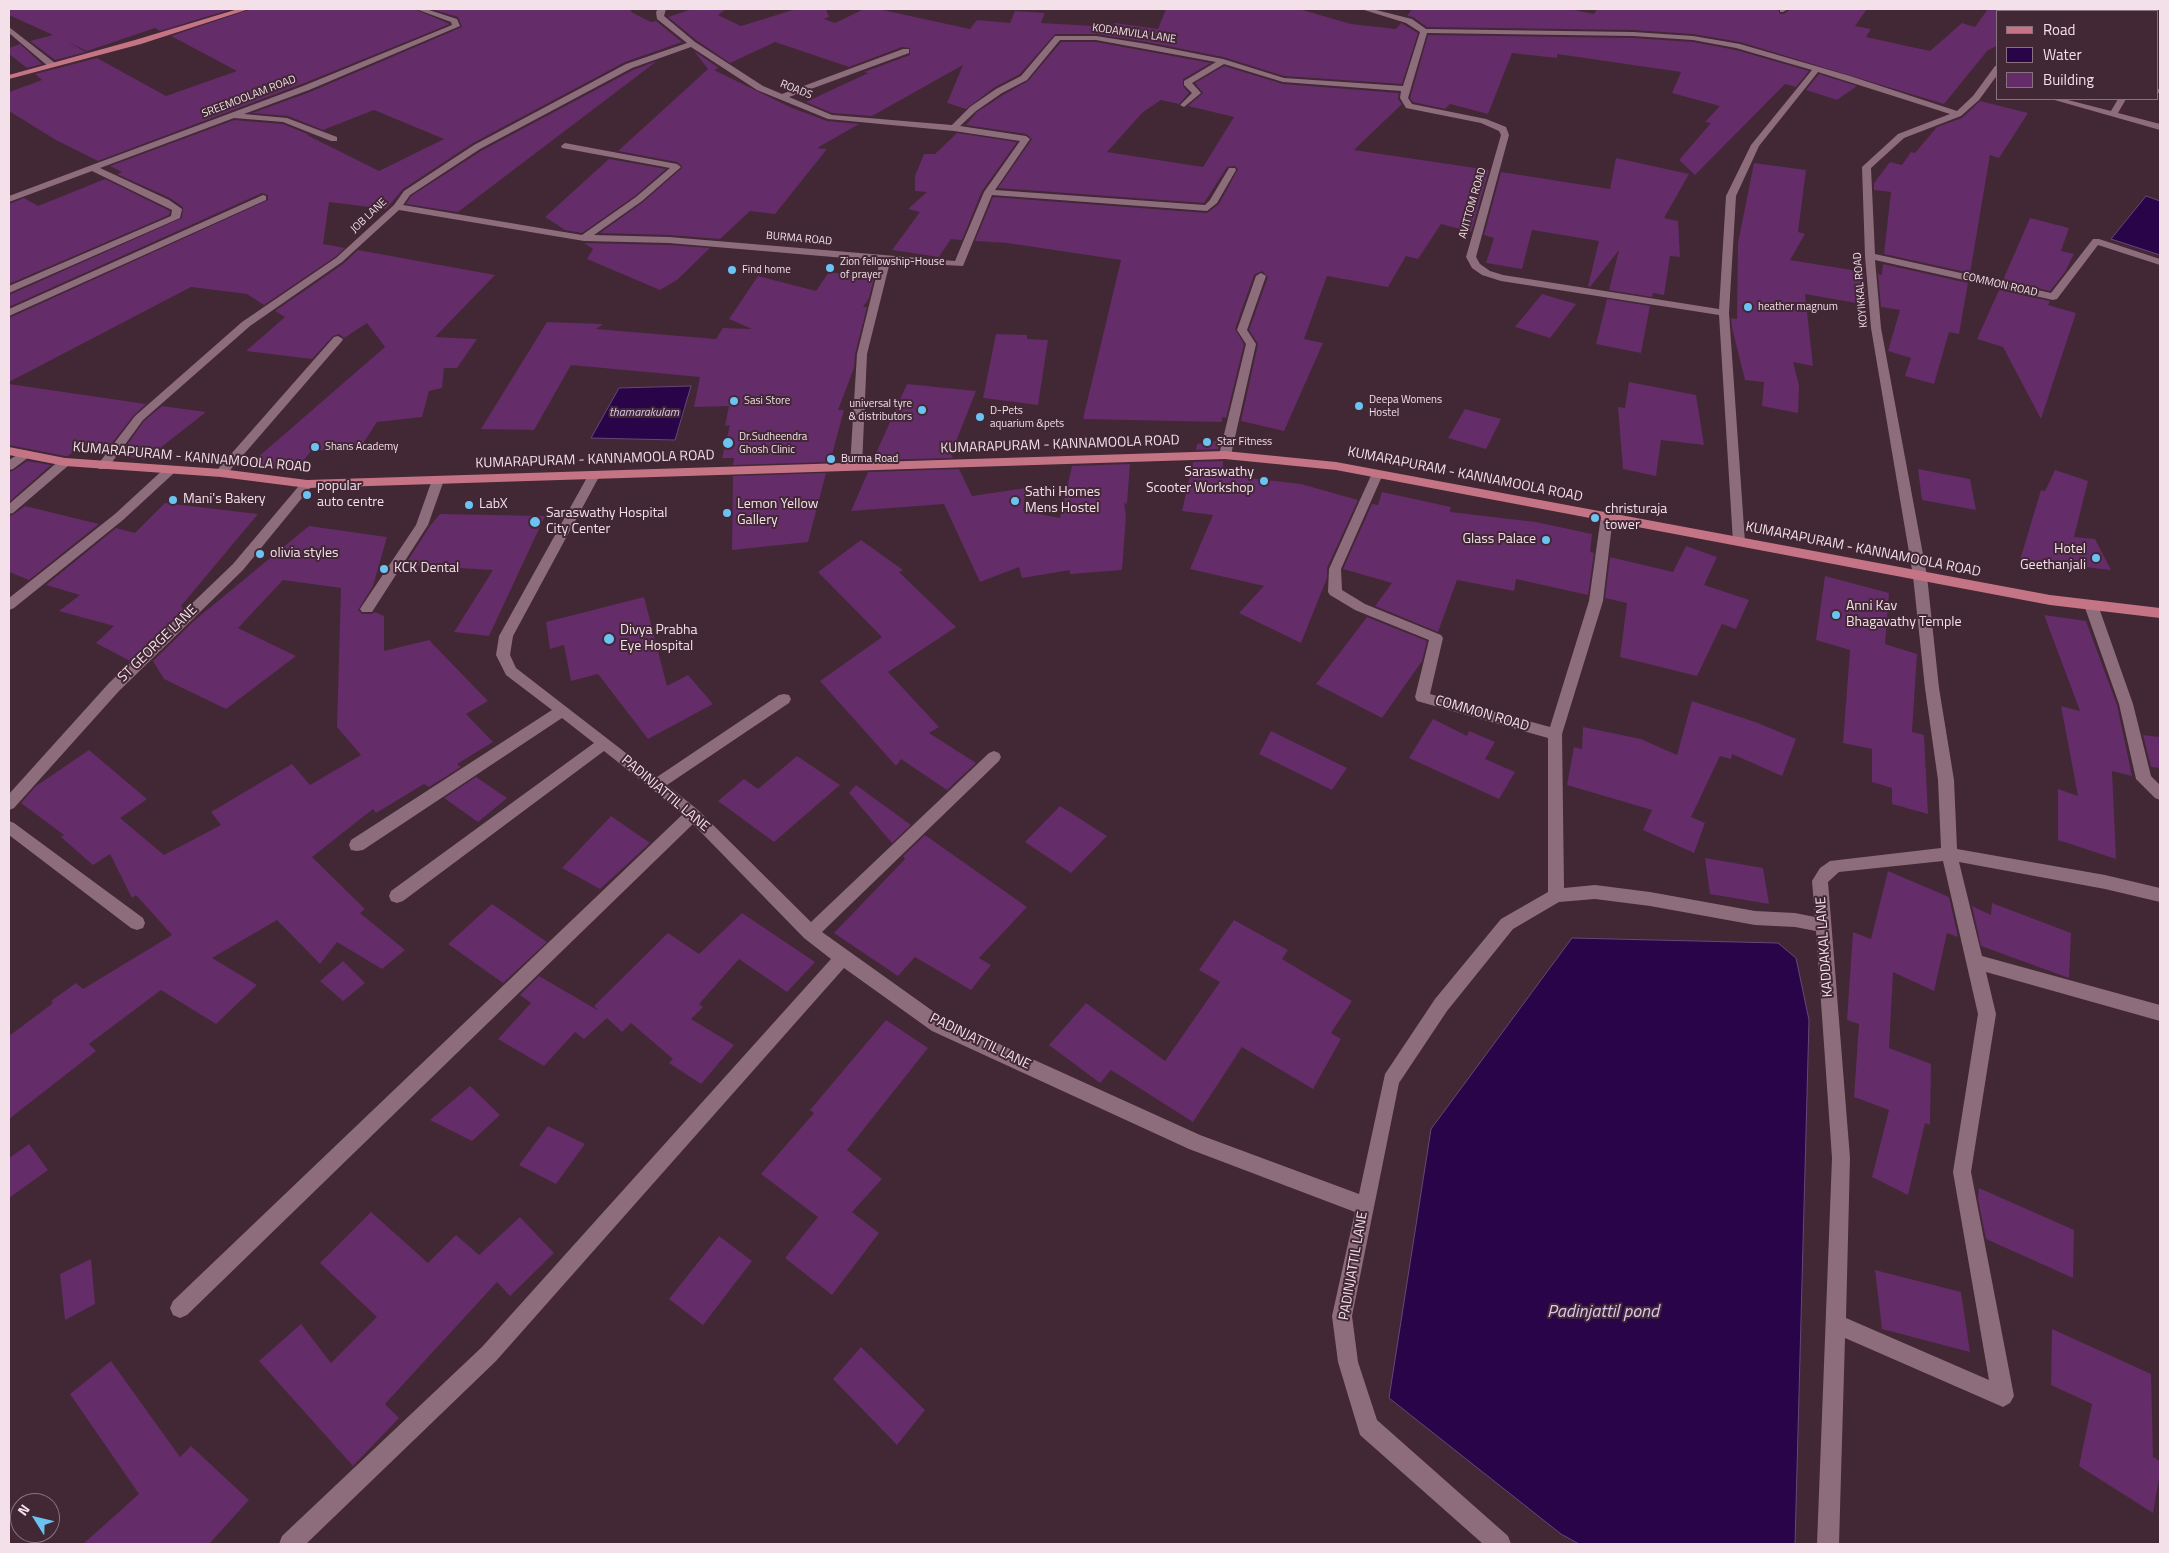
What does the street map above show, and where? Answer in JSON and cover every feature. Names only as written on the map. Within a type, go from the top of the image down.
[{"type":"main road","points":[[9,77],[245,9]]},
{"type":"main road","name":"KUMARAPURAM - KANNAMOOLA ROAD","points":[[9,451],[65,462],[221,474],[306,484],[1225,455],[1336,466],[2050,600],[2160,613]]},
{"type":"street","name":"SREEMOOLAM ROAD","points":[[9,199],[233,115],[456,26],[454,21],[420,9]]},
{"type":"street","name":"ROADS","points":[[662,9],[660,17],[692,44],[760,88],[831,117],[847,120],[954,128]]},
{"type":"street","points":[[1365,9],[1409,21],[1424,31],[1633,34],[1693,38],[1737,46],[1958,114]]},
{"type":"street","points":[[9,29],[52,65]]},
{"type":"street","points":[[1184,105],[1197,93],[1187,83],[1223,61],[1283,80],[1406,89],[1424,31]]},
{"type":"street","name":"KODAMVILA LANE","points":[[954,128],[973,109],[999,91],[1024,78],[1058,38],[1096,38],[1223,61]]},
{"type":"street","name":"JOB LANE","points":[[103,466],[139,418],[246,324],[340,260],[397,207],[407,193],[477,147],[629,66],[692,44]]},
{"type":"street","points":[[782,97],[906,51]]},
{"type":"street","points":[[1739,542],[1724,313],[1731,196],[1755,145],[1816,70]]},
{"type":"street","name":"KOYIKKAL ROAD","points":[[1920,576],[1876,328],[1870,256],[1866,167],[1901,136],[1958,114],[1994,81]]},
{"type":"street","name":"AVITTOM ROAD","points":[[1406,89],[1404,98],[1409,106],[1495,124],[1503,129],[1506,135],[1471,257],[1476,266],[1486,273],[1501,278],[1724,313]]},
{"type":"street","points":[[2059,100],[2160,127]]},
{"type":"street","points":[[2113,115],[2121,100]]},
{"type":"street","points":[[233,115],[284,120],[334,139]]},
{"type":"street","points":[[954,128],[1026,139],[989,192]]},
{"type":"street","points":[[565,146],[677,167],[639,199],[584,238]]},
{"type":"street","points":[[9,290],[175,218],[177,209],[166,202],[92,168]]},
{"type":"street","points":[[989,192],[1207,208],[1214,201],[1232,170]]},
{"type":"street","name":"BURMA ROAD","points":[[397,207],[584,238],[668,240],[959,264],[989,192]]},
{"type":"street","points":[[9,313],[263,198]]},
{"type":"street","name":"COMMON ROAD","points":[[1870,256],[2053,297],[2096,240],[2160,262]]},
{"type":"street","points":[[856,466],[862,354],[886,259]]},
{"type":"street","points":[[1225,455],[1251,344],[1242,330],[1261,276]]},
{"type":"street","points":[[221,474],[338,339]]},
{"type":"street","points":[[9,466],[25,454]]},
{"type":"street","points":[[9,510],[65,462]]},
{"type":"street","points":[[9,606],[119,517],[170,470]]},
{"type":"street","name":"COMMON ROAD","points":[[1377,474],[1335,568],[1335,592],[1360,607],[1436,638],[1422,697],[1555,734]]},
{"type":"street","name":"PADINJATTIL LANE","points":[[594,475],[554,552],[506,636],[503,656],[511,672],[563,710],[693,814],[810,933],[938,1025],[1196,1143],[1366,1206],[1342,1316],[1348,1362],[1368,1427],[1500,1544]]},
{"type":"street","points":[[367,609],[422,525],[438,480]]},
{"type":"street","name":"ST GEORGE LANE","points":[[9,804],[114,687],[238,567],[306,484]]},
{"type":"street","points":[[1556,895],[1555,734],[1596,601],[1607,516]]},
{"type":"street","points":[[1836,1324],[2003,1396],[1962,1172],[1988,1014],[1949,854],[1946,780],[1932,688],[1920,576]]},
{"type":"street","points":[[2091,605],[2126,704],[2144,779],[2160,794]]},
{"type":"street","points":[[656,784],[784,699]]},
{"type":"street","points":[[357,845],[563,710]]},
{"type":"street","points":[[397,896],[604,743]]},
{"type":"street","points":[[810,933],[994,757]]},
{"type":"street","points":[[180,1308],[693,814]]},
{"type":"street","points":[[9,827],[137,923]]},
{"type":"street","points":[[1949,854],[2105,882],[2160,895]]},
{"type":"street","name":"KADDAKAL LANE","points":[[1828,1544],[1841,1158],[1820,881],[1826,873],[1836,866],[1949,854]]},
{"type":"street","points":[[1366,1206],[1391,1080],[1441,1005],[1507,924],[1556,895],[1595,892],[1650,899],[1755,918],[1795,920],[1824,926]]},
{"type":"street","points":[[290,1544],[489,1354],[843,957]]},
{"type":"street","points":[[1975,962],[2160,1013]]},
{"type":"water","points":[[2146,196],[2160,201],[2160,255],[2111,239]]},
{"type":"water","name":"thamarakulam","points":[[691,386],[675,440],[591,438],[619,388]]},
{"type":"water","name":"Padinjattil pond","points":[[1572,938],[1778,943],[1796,958],[1809,1020],[1795,1544],[1579,1544],[1561,1534],[1389,1398],[1431,1129]]},
{"type":"building","points":[[9,9],[232,9],[160,31],[155,28],[87,51],[68,42],[86,52],[55,60],[30,41],[53,35],[9,15]]},
{"type":"building","points":[[251,9],[414,9],[450,24],[302,84],[98,161],[56,140],[9,111],[9,92],[42,80],[35,74],[97,58],[166,96],[237,71],[171,36]]},
{"type":"building","points":[[431,9],[629,9],[651,22],[656,21],[682,42],[625,62],[473,143],[403,189],[386,209],[329,202],[323,244],[345,248],[335,257],[264,305],[247,294],[191,287],[9,382],[9,318],[268,200],[268,195],[262,193],[9,307],[9,295],[182,218],[183,207],[170,198],[117,174],[122,172],[110,166],[234,120],[283,124],[310,135],[307,135],[379,171],[444,139],[374,110],[323,130],[288,116],[252,113],[310,92],[462,27],[458,17]]},
{"type":"building","points":[[692,9],[726,9],[718,15],[741,26],[796,9],[826,9],[829,17],[824,19],[835,23],[864,9],[878,9],[970,29],[977,20],[1010,23],[1015,11],[1045,13],[1041,23],[1112,27],[1115,23],[1158,29],[1166,9],[1299,9],[1351,24],[1396,29],[1401,23],[1418,33],[1402,84],[1284,76],[1223,57],[1147,42],[1096,34],[1055,34],[1020,74],[995,87],[966,109],[947,103],[963,65],[872,116],[832,113],[806,102],[868,73],[864,72],[910,55],[910,48],[902,47],[849,67],[775,42],[730,63],[696,40],[668,17]]},
{"type":"building","points":[[1412,9],[1569,9],[1594,14],[1597,9],[1778,9],[1780,14],[1784,14],[1790,9],[1867,9],[1855,26],[1871,29],[1866,37],[1930,51],[1962,23],[1975,27],[1988,9],[1998,9],[1996,10],[1996,46],[1987,51],[1944,104],[1740,42],[1693,34],[1633,30],[1427,27],[1413,17],[1407,16]]},
{"type":"building","points":[[1428,35],[1633,38],[1693,42],[1736,50],[1809,71],[1796,87],[1785,84],[1695,175],[1679,160],[1711,123],[1705,122],[1720,106],[1672,93],[1681,72],[1557,54],[1557,58],[1512,53],[1488,114],[1450,104],[1445,109],[1413,102],[1410,98]]},
{"type":"building","points":[[1061,42],[1096,42],[1211,63],[1183,79],[1183,86],[1189,93],[1179,104],[1161,100],[1143,112],[1107,152],[1203,167],[1234,117],[1188,106],[1203,93],[1195,83],[1224,66],[1283,84],[1399,93],[1398,99],[1402,104],[1354,150],[1489,170],[1471,232],[1441,224],[1418,259],[1406,256],[1388,287],[1327,276],[1304,339],[1323,343],[1284,431],[1241,421],[1258,344],[1249,330],[1268,277],[1262,271],[1254,275],[1235,329],[1244,344],[1226,418],[1222,417],[1222,422],[1083,419],[1121,260],[1007,243],[975,241],[993,197],[1207,213],[1219,204],[1238,169],[1235,166],[1227,167],[1204,203],[998,188],[1032,139],[1026,134],[966,125],[977,112],[1028,81]]},
{"type":"building","points":[[20,44],[42,64],[27,68],[9,54],[9,48]]},
{"type":"building","points":[[694,51],[719,68],[714,70],[792,108],[827,121],[859,124],[817,148],[827,149],[775,214],[750,211],[720,239],[600,233],[643,202],[682,168],[677,162],[618,151],[708,69]]},
{"type":"building","points":[[657,61],[458,212],[406,204],[411,196],[481,151],[633,70]]},
{"type":"building","points":[[1819,74],[1857,86],[1837,100],[1806,90]]},
{"type":"building","points":[[1980,101],[2028,113],[1999,158],[1990,155],[1970,273],[1884,254],[1891,192],[1874,190],[1874,183],[1890,162],[1902,165],[1911,152],[1915,153],[1937,127],[1962,118]]},
{"type":"building","points":[[957,133],[1017,142],[982,191],[962,240],[951,239],[939,257],[892,250],[920,212],[908,209],[927,192],[915,191],[915,176],[924,154],[935,154]]},
{"type":"building","points":[[1616,158],[1689,174],[1664,218],[1678,221],[1680,257],[1670,256],[1664,295],[1653,293],[1652,297],[1609,290],[1619,250],[1590,287],[1588,286],[1599,241],[1532,230],[1522,269],[1486,263],[1494,238],[1484,235],[1501,172],[1610,189]]},
{"type":"building","points":[[609,159],[666,169],[635,196],[582,233],[565,230],[545,217]]},
{"type":"building","points":[[1754,163],[1806,170],[1798,232],[1805,234],[1790,260],[1864,272],[1867,305],[1805,294],[1813,366],[1793,362],[1799,385],[1798,413],[1762,406],[1764,382],[1745,380],[1732,328],[1731,318],[1737,319],[1738,243]]},
{"type":"building","points":[[105,179],[170,211],[169,215],[9,284],[9,204],[24,198],[38,206]]},
{"type":"building","points":[[2030,218],[2069,228],[2061,251],[2074,254],[2065,272],[2050,291],[2003,280]]},
{"type":"building","points":[[584,243],[710,248],[677,280],[660,290],[587,259],[593,249]]},
{"type":"building","points":[[358,250],[495,275],[435,337],[477,339],[457,368],[444,368],[442,388],[429,391],[422,417],[377,422],[358,451],[312,450],[294,472],[250,464],[385,347],[367,323],[344,338],[339,334],[333,336],[312,359],[246,351],[285,317],[275,311],[343,264]]},
{"type":"building","points":[[1883,264],[1968,283],[1959,334],[1949,332],[1934,384],[1905,376],[1911,358],[1888,351],[1900,310],[1881,307],[1878,274],[1882,275]]},
{"type":"building","points":[[829,272],[874,278],[869,298],[863,307],[867,307],[855,354],[854,368],[838,410],[844,410],[830,462],[733,465],[734,458],[722,458],[730,425],[725,426],[729,406],[694,407],[700,377],[571,365],[534,430],[481,429],[547,322],[603,324],[596,329],[716,339],[723,328],[752,329],[729,319],[758,276],[816,291]]},
{"type":"building","points":[[1999,290],[2050,301],[2048,305],[2076,313],[2041,419],[2003,347],[1977,339]]},
{"type":"building","points":[[1542,294],[1576,304],[1550,338],[1515,327]]},
{"type":"building","points":[[1607,299],[1650,306],[1641,353],[1596,344]]},
{"type":"building","points":[[996,334],[1027,335],[1027,339],[1048,340],[1038,405],[983,398]]},
{"type":"building","points":[[1629,382],[1696,395],[1704,445],[1661,440],[1656,476],[1623,469],[1618,407],[1625,408]]},
{"type":"building","points":[[9,384],[146,404],[134,415],[105,452],[80,446],[68,456],[65,456],[9,445]]},
{"type":"building","points":[[907,384],[976,391],[951,454],[953,458],[873,460]]},
{"type":"building","points":[[162,406],[206,412],[145,460],[120,455],[144,421]]},
{"type":"building","points":[[1465,409],[1501,419],[1486,449],[1448,438]]},
{"type":"building","points":[[1221,440],[1218,449],[1196,450],[1197,444]]},
{"type":"building","points":[[27,461],[51,465],[9,502],[9,472]]},
{"type":"building","points":[[1223,461],[1223,475],[1301,484],[1358,500],[1327,568],[1327,578],[1301,643],[1239,613],[1264,586],[1190,569],[1213,515],[1182,511],[1193,462]]},
{"type":"building","points":[[1130,464],[1127,504],[1124,503],[1126,516],[1122,570],[1070,574],[1070,570],[1022,578],[1019,567],[980,582],[944,504],[851,511],[868,472],[959,469],[972,496],[1026,488],[1023,511],[1060,518],[1072,466]]},
{"type":"building","points":[[1918,469],[1970,479],[1976,510],[1922,500]]},
{"type":"building","points":[[2055,470],[2088,481],[2074,537],[2095,539],[2111,570],[2020,560],[2041,490],[2045,491]]},
{"type":"building","points":[[826,473],[808,542],[732,550],[733,476]]},
{"type":"building","points":[[1382,492],[1451,507],[1450,512],[1536,522],[1592,534],[1590,552],[1594,553],[1588,595],[1516,579],[1514,591],[1457,580],[1438,632],[1375,606],[1392,583],[1343,569],[1372,504],[1378,505]]},
{"type":"building","points":[[165,503],[258,514],[181,606],[184,609],[130,661],[96,643],[114,626],[59,611],[80,595],[46,585],[116,528],[135,533]]},
{"type":"building","points":[[25,506],[99,524],[29,580],[9,572],[9,516]]},
{"type":"building","points":[[440,514],[545,516],[489,636],[454,632],[493,570],[405,565]]},
{"type":"building","points":[[309,526],[387,537],[373,586],[358,610],[362,614],[372,614],[375,612],[384,616],[384,651],[429,640],[488,701],[466,714],[493,742],[457,764],[461,767],[429,787],[424,784],[376,813],[373,809],[312,857],[365,909],[360,913],[405,950],[382,969],[337,942],[320,964],[277,920],[212,958],[257,985],[216,1024],[161,990],[89,1044],[96,1051],[9,1119],[9,1036],[76,983],[83,989],[172,935],[136,895],[132,898],[110,854],[93,865],[61,837],[64,835],[21,803],[36,786],[89,750],[147,799],[120,818],[164,855],[221,825],[211,812],[292,764],[310,785],[361,755],[337,727],[341,588],[283,580],[238,628],[296,656],[226,709],[164,679],[153,661],[195,620]]},
{"type":"building","points":[[861,540],[903,570],[899,572],[956,627],[888,672],[939,727],[929,733],[976,763],[947,790],[901,759],[896,766],[820,681],[882,637],[818,572]]},
{"type":"building","points":[[1686,546],[1717,557],[1704,585],[1749,600],[1736,629],[1722,624],[1697,676],[1620,657],[1627,603],[1605,598],[1610,557],[1673,572]]},
{"type":"building","points":[[1825,576],[1889,593],[1885,644],[1917,654],[1912,732],[1924,735],[1928,814],[1892,804],[1892,788],[1872,782],[1872,749],[1843,743],[1850,650],[1816,640]]},
{"type":"building","points":[[644,597],[667,686],[688,675],[713,704],[648,739],[598,674],[571,681],[564,645],[550,649],[546,622]]},
{"type":"building","points":[[2044,615],[2086,621],[2117,705],[2132,776],[2112,771],[2116,859],[2058,840],[2058,789],[2078,796],[2061,706],[2080,711]]},
{"type":"building","points":[[1367,617],[1427,641],[1422,661],[1382,718],[1316,684]]},
{"type":"building","points":[[1692,701],[1758,723],[1796,739],[1782,776],[1732,754],[1731,759],[1720,756],[1691,817],[1705,823],[1694,853],[1643,830],[1652,810],[1567,785],[1574,747],[1582,749],[1583,727],[1641,739],[1677,755]]},
{"type":"building","points":[[1433,719],[1467,736],[1469,731],[1495,742],[1485,759],[1515,772],[1499,799],[1409,758]]},
{"type":"building","points":[[1271,731],[1347,768],[1332,790],[1259,754]]},
{"type":"building","points":[[2143,735],[2160,737],[2160,768],[2151,767]]},
{"type":"building","points":[[797,756],[840,785],[774,842],[718,801],[744,779],[758,789]]},
{"type":"building","points":[[476,777],[507,798],[478,822],[444,798]]},
{"type":"building","points":[[856,785],[911,825],[892,843],[849,793]]},
{"type":"building","points":[[1060,806],[1107,836],[1071,873],[1025,842]]},
{"type":"building","points":[[611,816],[650,843],[600,889],[562,868]]},
{"type":"building","points":[[925,835],[1027,907],[979,958],[991,965],[971,990],[915,957],[898,976],[834,933],[905,859],[903,856]]},
{"type":"building","points":[[1705,858],[1763,868],[1769,904],[1710,894]]},
{"type":"building","points":[[1888,871],[1949,897],[1958,937],[1947,933],[1934,991],[1893,972],[1889,1048],[1931,1064],[1930,1125],[1925,1123],[1908,1195],[1872,1177],[1889,1110],[1854,1097],[1859,1024],[1847,1020],[1853,932],[1871,939]]},
{"type":"building","points":[[1992,903],[2071,933],[2069,978],[1981,946],[1972,906],[1991,915]]},
{"type":"building","points":[[492,904],[547,942],[503,983],[448,944]]},
{"type":"building","points":[[742,913],[815,962],[787,992],[739,959],[699,1004],[703,1007],[691,1019],[734,1045],[701,1084],[669,1063],[673,1059],[631,1023],[622,1032],[607,1018],[584,1039],[575,1032],[544,1066],[498,1039],[531,1003],[520,995],[539,976],[599,1011],[594,1006],[668,933],[699,954]]},
{"type":"building","points":[[1234,920],[1288,950],[1282,959],[1352,1001],[1331,1033],[1341,1039],[1313,1089],[1242,1047],[1193,1122],[1111,1070],[1100,1083],[1049,1045],[1086,1003],[1165,1061],[1220,982],[1199,970]]},
{"type":"building","points":[[343,961],[365,983],[343,1001],[320,981]]},
{"type":"building","points":[[886,1020],[928,1048],[847,1150],[882,1179],[852,1212],[879,1233],[832,1295],[785,1258],[818,1217],[761,1174],[814,1113],[810,1110]]},
{"type":"building","points":[[470,1086],[500,1115],[472,1141],[430,1120]]},
{"type":"building","points":[[548,1126],[585,1144],[556,1184],[519,1165]]},
{"type":"building","points":[[29,1144],[48,1170],[9,1198],[9,1158]]},
{"type":"building","points":[[1979,1188],[2074,1230],[2073,1278],[1986,1239],[1978,1199]]},
{"type":"building","points":[[371,1212],[428,1263],[456,1235],[479,1255],[520,1217],[554,1253],[510,1296],[497,1282],[385,1404],[399,1418],[353,1466],[259,1361],[301,1324],[331,1363],[377,1317],[320,1263]]},
{"type":"building","points":[[719,1236],[752,1261],[703,1325],[669,1299]]},
{"type":"building","points":[[91,1259],[95,1304],[65,1320],[60,1274]]},
{"type":"building","points":[[1875,1270],[1961,1292],[1970,1352],[1882,1329]]},
{"type":"building","points":[[2052,1329],[2151,1374],[2153,1457],[2160,1461],[2153,1513],[2079,1466],[2092,1404],[2051,1385]]},
{"type":"building","points":[[861,1347],[925,1410],[897,1445],[833,1379]]},
{"type":"building","points":[[111,1361],[180,1457],[191,1446],[249,1500],[209,1544],[83,1544],[139,1494],[70,1394]]},
{"type":"place","name":"Zion fellowship-House of prayer","points":[[830,268]]},
{"type":"place","name":"Find home","points":[[732,270]]},
{"type":"place","name":"heather magnum","points":[[1748,307]]},
{"type":"place","name":"Sasi Store","points":[[734,401]]},
{"type":"place","name":"Deepa Womens Hostel","points":[[1359,406]]},
{"type":"place","name":"universal tyre & distributors","points":[[922,410]]},
{"type":"place","name":"D-Pets aquarium &pets","points":[[980,417]]},
{"type":"place","name":"Star Fitness","points":[[1207,442]]},
{"type":"place","name":"Dr.Sudheendra Ghosh Clinic","points":[[728,443]]},
{"type":"place","name":"Shans Academy","points":[[315,447]]},
{"type":"place","name":"Burma Road","points":[[831,459]]},
{"type":"place","name":"Saraswathy Scooter Workshop","points":[[1264,481]]},
{"type":"place","name":"popular auto centre","points":[[307,495]]},
{"type":"place","name":"Mani's Bakery","points":[[173,500]]},
{"type":"place","name":"Sathi Homes Mens Hostel","points":[[1015,501]]},
{"type":"place","name":"LabX","points":[[469,505]]},
{"type":"place","name":"Lemon Yellow Gallery","points":[[727,513]]},
{"type":"place","name":"christuraja tower","points":[[1595,518]]},
{"type":"place","name":"Saraswathy Hospital City Center","points":[[535,522]]},
{"type":"place","name":"Glass Palace","points":[[1546,540]]},
{"type":"place","name":"olivia styles","points":[[260,554]]},
{"type":"place","name":"Hotel Geethanjali","points":[[2096,558]]},
{"type":"place","name":"KCK Dental","points":[[384,569]]},
{"type":"place","name":"Anni Kav Bhagavathy Temple","points":[[1836,615]]},
{"type":"place","name":"Divya Prabha Eye Hospital","points":[[609,639]]}]
